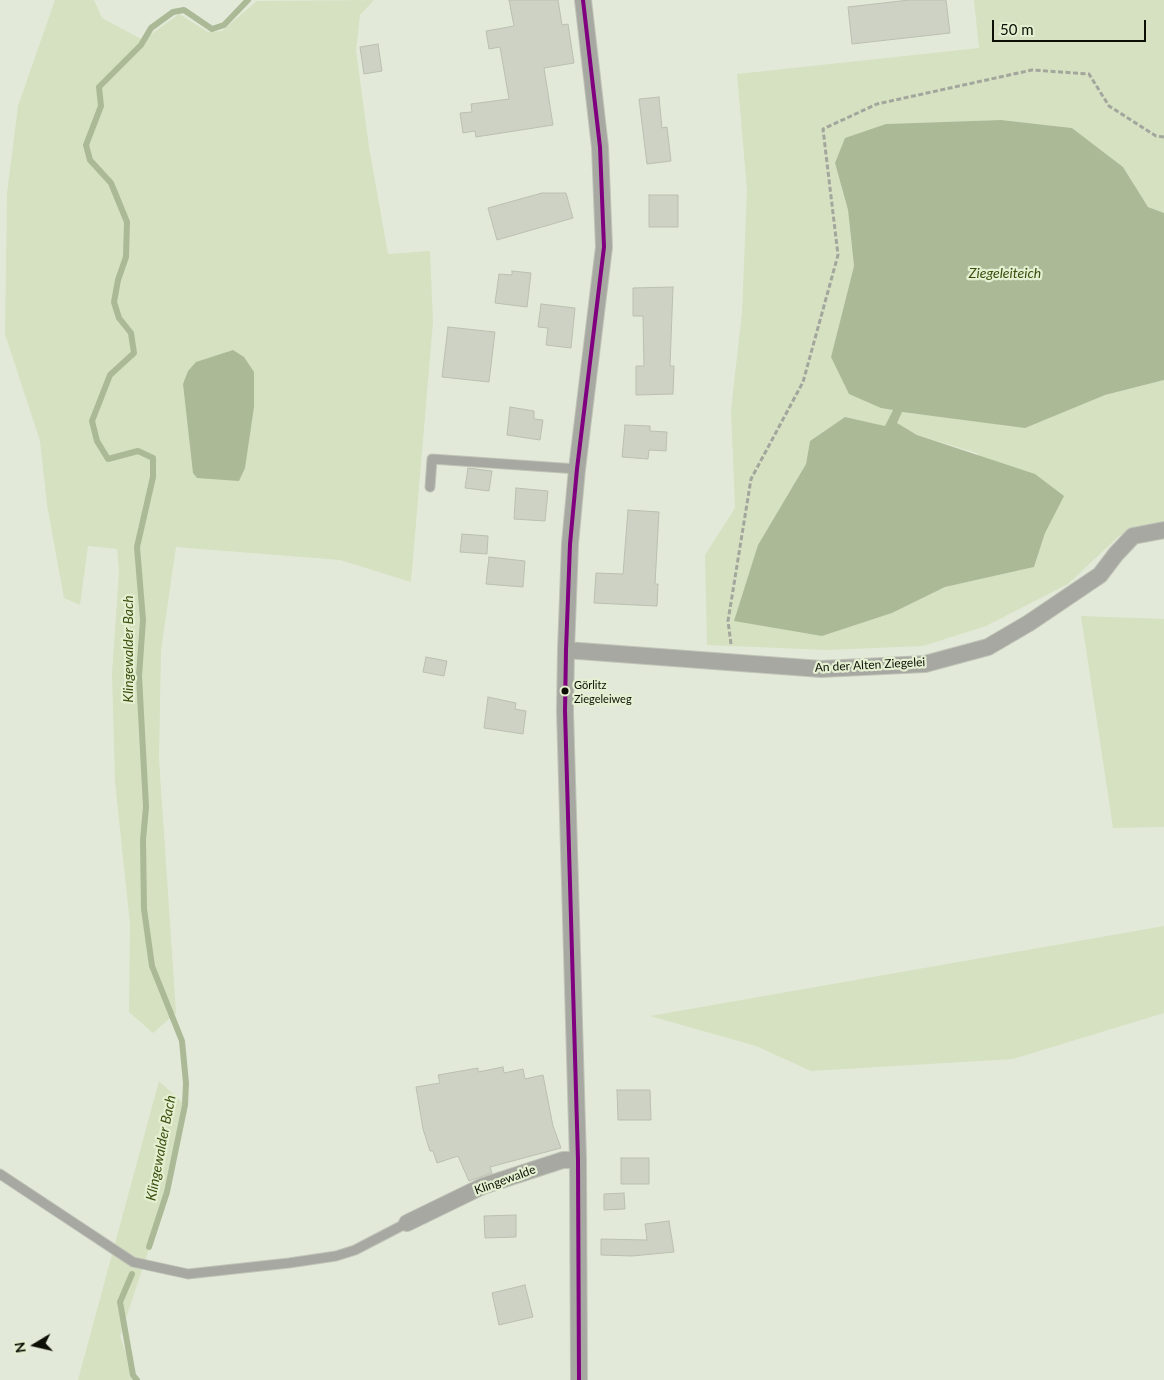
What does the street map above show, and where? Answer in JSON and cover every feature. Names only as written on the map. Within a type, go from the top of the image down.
[{"type":"street","points":[[579,1380],[578,1160],[566,650],[570,544],[577,469],[604,247],[600,147],[583,0]]},
{"type":"street","name":"An der Alten Ziegelei","points":[[566,650],[821,669],[924,664],[988,646],[1029,623],[1100,575],[1133,536],[1164,530]]},
{"type":"street","name":"Klingewalde","points":[[407,1223],[483,1186],[563,1160],[578,1160]]},
{"type":"lane","points":[[430,487],[432,459],[577,469]]},
{"type":"lane","points":[[0,1174],[133,1262],[188,1274],[336,1256],[355,1250],[407,1223]]},
{"type":"path","points":[[734,662],[728,621],[751,479],[802,382],[838,255],[823,129],[878,104],[1032,70],[1089,74],[1109,106],[1156,136],[1164,137]]},
{"type":"shaded area","points":[[55,0],[94,0],[102,18],[143,40],[179,14],[208,32],[222,31],[257,1],[374,0],[360,15],[356,50],[369,147],[388,254],[430,251],[433,322],[411,582],[340,560],[176,547],[161,651],[159,759],[176,1013],[153,1033],[129,1012],[130,924],[115,782],[112,674],[119,571],[117,549],[88,546],[80,605],[64,598],[47,505],[40,441],[5,334],[7,193],[18,106]]},
{"type":"shaded area","points":[[974,0],[1164,0],[1164,213],[1148,207],[1123,167],[1072,128],[1001,120],[886,124],[835,163],[848,210],[854,266],[831,357],[881,408],[893,410],[885,426],[845,417],[810,441],[806,464],[758,545],[751,572],[822,636],[892,613],[945,587],[1034,567],[1045,533],[977,453],[917,435],[896,423],[902,412],[923,415],[1105,395],[1164,380],[1164,521],[1119,536],[1068,584],[986,626],[923,646],[826,650],[707,645],[705,555],[735,508],[731,410],[742,312],[747,190],[737,74],[979,48]]},
{"type":"shaded area","points":[[1081,616],[1164,619],[1164,827],[1113,828]]},
{"type":"shaded area","points":[[1164,926],[1164,1013],[1013,1059],[811,1071],[756,1046],[650,1016]]},
{"type":"shaded area","points":[[159,1081],[185,1105],[169,1189],[120,1336],[135,1380],[78,1380]]},
{"type":"water","name":"Ziegeleiteich","points":[[1001,120],[1072,128],[1123,167],[1148,207],[1164,213],[1164,380],[1105,395],[1025,428],[902,412],[897,423],[917,435],[1035,474],[1064,496],[1045,533],[1034,567],[945,587],[892,613],[822,636],[734,621],[758,545],[806,464],[810,441],[845,417],[885,426],[893,410],[881,408],[849,394],[831,357],[854,266],[848,210],[835,163],[845,138],[886,124]]},
{"type":"water","points":[[233,350],[244,357],[254,372],[254,407],[245,468],[239,481],[197,478],[193,473],[183,384],[188,371],[196,362]]},
{"type":"building","points":[[509,0],[558,0],[562,25],[568,24],[574,63],[544,68],[553,125],[476,137],[475,131],[463,133],[460,113],[472,112],[471,104],[509,99],[500,47],[489,49],[486,31],[514,26]]},
{"type":"building","points":[[909,0],[946,0],[950,33],[852,44],[848,7]]},
{"type":"building","points":[[378,44],[382,71],[364,74],[360,47]]},
{"type":"building","points":[[659,97],[662,128],[667,127],[671,161],[647,164],[639,99]]},
{"type":"building","points":[[542,193],[566,193],[573,218],[497,240],[488,208]]},
{"type":"building","points":[[649,195],[678,195],[678,227],[649,227]]},
{"type":"building","points":[[512,271],[531,273],[527,307],[495,303],[499,274],[512,275]]},
{"type":"building","points":[[673,287],[670,366],[674,366],[673,394],[636,395],[636,366],[644,366],[643,316],[633,316],[633,288]]},
{"type":"building","points":[[541,304],[575,308],[571,348],[546,345],[548,328],[538,327]]},
{"type":"building","points":[[448,327],[495,332],[489,382],[442,377]]},
{"type":"building","points":[[510,407],[534,411],[534,419],[543,420],[540,440],[507,435]]},
{"type":"building","points":[[625,425],[650,426],[650,431],[667,432],[666,451],[649,450],[648,459],[622,457]]},
{"type":"building","points":[[468,468],[492,471],[489,491],[465,488]]},
{"type":"building","points":[[516,488],[548,491],[545,521],[514,519]]},
{"type":"building","points":[[628,510],[659,512],[655,584],[658,584],[657,606],[594,603],[596,573],[623,574]]},
{"type":"building","points":[[462,534],[488,536],[487,554],[460,552]]},
{"type":"building","points":[[489,557],[525,561],[523,587],[486,584]]},
{"type":"building","points":[[426,657],[447,661],[444,676],[423,672]]},
{"type":"building","points":[[488,697],[516,703],[515,709],[526,711],[523,734],[484,728]]},
{"type":"building","points":[[503,1067],[504,1073],[523,1069],[525,1079],[543,1075],[553,1126],[561,1148],[490,1167],[492,1173],[469,1181],[458,1156],[437,1163],[433,1151],[430,1151],[423,1129],[416,1087],[440,1083],[438,1075],[478,1068],[478,1072]]},
{"type":"building","points":[[617,1090],[650,1090],[651,1120],[618,1120]]},
{"type":"building","points":[[621,1158],[649,1158],[649,1184],[621,1184]]},
{"type":"building","points":[[624,1193],[625,1209],[604,1210],[604,1194]]},
{"type":"building","points":[[516,1215],[516,1237],[485,1238],[484,1216]]},
{"type":"building","points":[[669,1221],[674,1252],[632,1256],[601,1255],[601,1239],[647,1240],[645,1224]]},
{"type":"building","points":[[525,1285],[533,1317],[499,1325],[492,1293]]},
{"type":"waterway","name":"Klingewalder Bach","points":[[149,1247],[167,1192],[185,1105],[186,1083],[182,1041],[152,966],[144,909],[143,840],[146,807],[139,676],[143,620],[137,547],[153,477],[153,458],[138,451],[108,459],[97,441],[92,421],[110,375],[134,353],[131,333],[119,318],[114,302],[118,280],[126,257],[127,222],[111,183],[90,160],[86,145],[101,106],[99,87],[141,45],[151,28],[173,12],[184,10],[212,29],[224,25],[248,0]]},
{"type":"waterway","name":"Klingewalder Bach","points":[[132,1274],[120,1302],[133,1375],[137,1380]]},
{"type":"transit line","points":[[579,1380],[578,1160],[565,711],[566,650],[570,544],[577,469],[604,247],[600,147],[583,0]]},
{"type":"place","name":"Görlitz Ziegeleiweg","points":[[565,691]]}]
